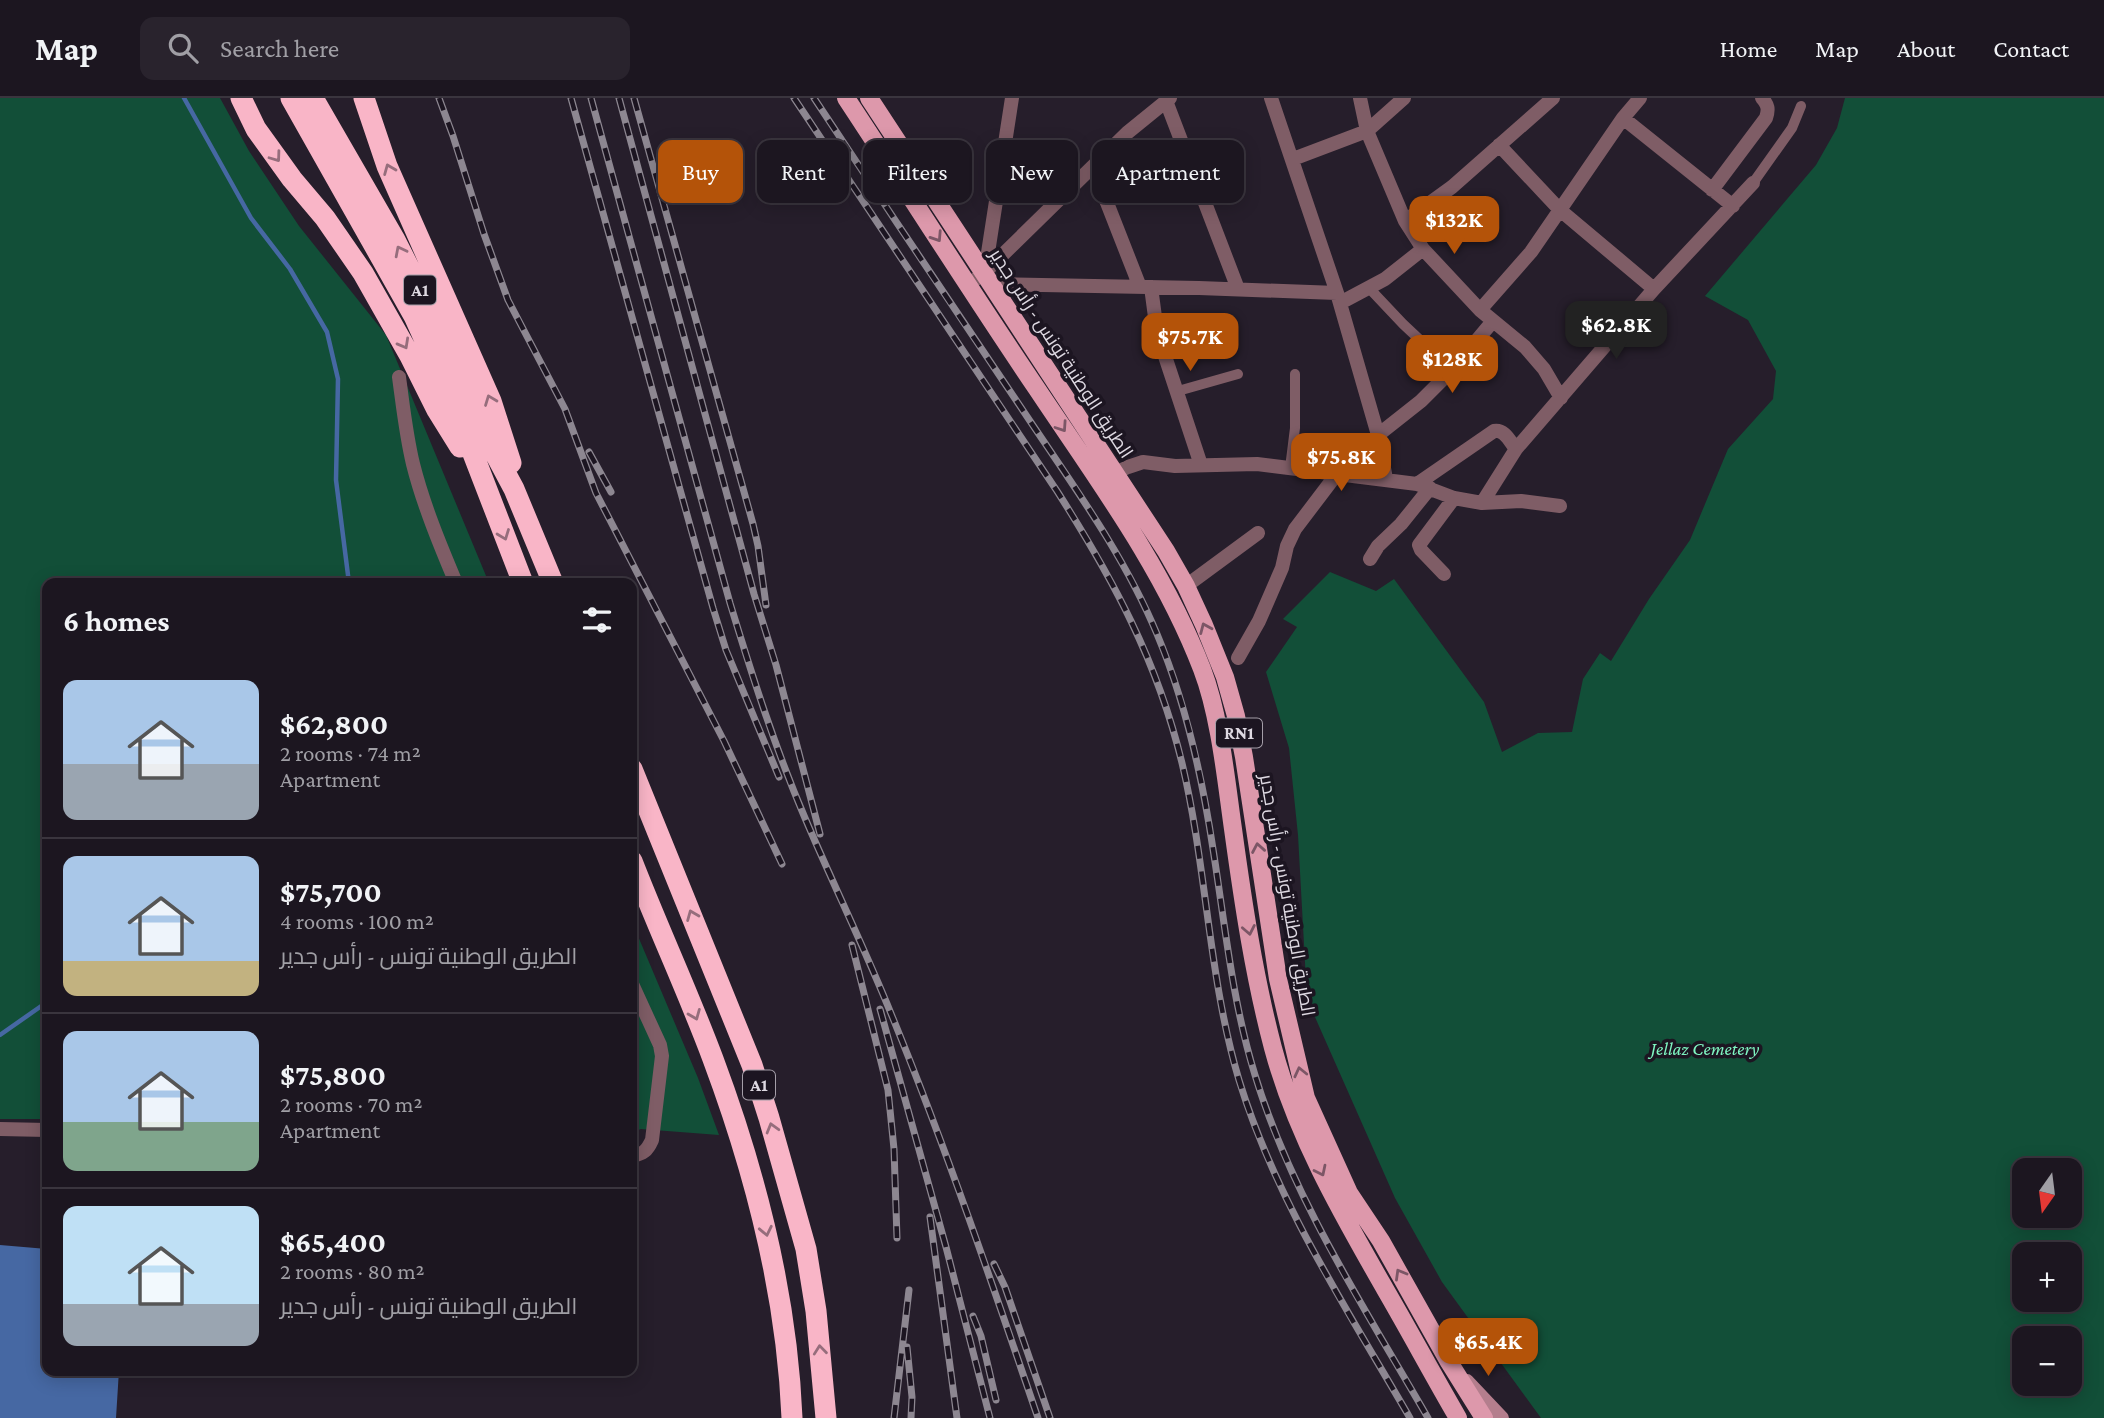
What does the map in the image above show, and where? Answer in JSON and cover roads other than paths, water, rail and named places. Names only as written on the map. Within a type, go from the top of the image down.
[{"type":"highway","points":[[241,98],[256,129],[292,179],[325,218],[363,273],[437,410],[486,487]]},
{"type":"highway","name":"A1","points":[[291,98],[414,316],[455,407],[521,578]]},
{"type":"highway","name":"A1","points":[[313,98],[395,240],[430,309],[473,412],[514,489],[551,578]]},
{"type":"highway","points":[[364,98],[387,166],[491,401],[511,461],[514,489]]},
{"type":"highway","name":"A1","points":[[637,781],[752,1065],[769,1118],[806,1249],[816,1311],[826,1418]]},
{"type":"highway","name":"A1","points":[[637,881],[713,1059],[762,1216],[785,1331],[792,1418]]},
{"type":"main road","name":"الطريق الوطنية تونس - رأس جدير","points":[[846,98],[1140,544],[1171,599],[1202,670],[1213,710],[1264,1009],[1273,1050],[1289,1097],[1345,1220],[1458,1418]]},
{"type":"main road","name":"الطريق الوطنية تونس - رأس جدير","points":[[869,98],[989,278],[1186,586],[1226,677],[1236,716],[1278,979],[1306,1098],[1349,1193],[1381,1241],[1484,1418]]},
{"type":"main road","points":[[1449,1362],[1502,1418]]},
{"type":"street","points":[[989,278],[1012,98]]},
{"type":"street","points":[[1272,98],[1339,298],[1378,435],[1387,479]]},
{"type":"street","points":[[1360,98],[1367,131],[1405,221],[1423,249],[1480,310],[1525,347],[1544,369],[1561,398]]},
{"type":"street","points":[[1293,159],[1367,131],[1404,98]]},
{"type":"street","points":[[1405,221],[1452,187],[1553,98]]},
{"type":"street","points":[[1480,310],[1531,252],[1623,118],[1640,98]]},
{"type":"street","points":[[1712,190],[1766,118],[1767,104],[1762,98]]},
{"type":"street","points":[[1120,140],[1168,100],[1238,289]]},
{"type":"street","points":[[1482,503],[1516,449],[1654,289],[1753,183],[1792,128],[1801,106]]},
{"type":"street","points":[[1623,118],[1733,206]]},
{"type":"street","points":[[1499,145],[1560,210],[1654,289]]},
{"type":"street","points":[[989,278],[1092,168]]},
{"type":"street","points":[[1109,203],[1145,287],[1201,465]]},
{"type":"street","points":[[968,285],[989,278],[1145,287],[1238,289],[1339,298],[1369,288],[1385,279],[1423,249]]},
{"type":"street","points":[[1369,288],[1452,370]]},
{"type":"street","points":[[1378,435],[1421,401],[1452,370],[1493,321]]},
{"type":"street","points":[[1178,391],[1238,374]]},
{"type":"street","points":[[1290,468],[1295,428],[1295,374]]},
{"type":"street","points":[[400,377],[414,466],[454,578]]},
{"type":"street","points":[[1370,559],[1378,546],[1401,524],[1424,486],[1494,431],[1504,433],[1516,449]]},
{"type":"street","points":[[1115,473],[1143,462],[1170,466],[1258,464],[1387,479],[1424,486],[1454,498],[1482,503],[1521,500],[1560,506]]},
{"type":"street","points":[[1238,658],[1259,621],[1282,568],[1287,546],[1295,529],[1336,475]]},
{"type":"street","points":[[1444,574],[1419,545],[1454,498]]},
{"type":"street","points":[[1186,586],[1258,533]]},
{"type":"street","points":[[637,995],[660,1045],[662,1056],[652,1140],[648,1148],[637,1155]]},
{"type":"street","points":[[0,1129],[42,1130]]},
{"type":"water","points":[[0,1245],[42,1249],[42,1376],[119,1376],[116,1418],[0,1418]]},
{"type":"waterway","points":[[184,98],[251,218],[290,269],[327,332],[338,379],[336,480],[348,578]]},
{"type":"waterway","points":[[0,1035],[42,1006]]},
{"type":"railway","points":[[439,98],[508,300],[565,409],[596,493],[724,741],[782,864]]},
{"type":"railway","points":[[571,98],[713,608],[726,650],[779,777]]},
{"type":"railway","points":[[591,98],[730,603],[764,711],[805,818],[912,1066],[968,1216],[1038,1418]]},
{"type":"railway","points":[[619,98],[820,834]]},
{"type":"railway","points":[[634,98],[753,524],[766,605]]},
{"type":"railway","points":[[794,98],[1057,491],[1097,556],[1131,621],[1160,689],[1182,763],[1221,1001],[1239,1080],[1254,1125],[1272,1169],[1315,1254],[1410,1418]]},
{"type":"railway","points":[[814,98],[1112,545],[1157,634],[1192,740],[1209,822],[1240,1019],[1270,1120],[1331,1251],[1428,1418]]},
{"type":"railway","points":[[589,452],[611,492]]},
{"type":"railway","points":[[852,945],[888,1090],[894,1149],[897,1238]]},
{"type":"railway","points":[[880,1009],[990,1418]]},
{"type":"railway","points":[[930,1217],[957,1418]]},
{"type":"railway","points":[[994,1264],[1005,1287],[1050,1418]]},
{"type":"railway","points":[[894,1418],[909,1290]]},
{"type":"railway","points":[[973,1316],[981,1336],[996,1400]]},
{"type":"railway","points":[[907,1347],[912,1397],[911,1418]]},
{"type":"park label","name":"Jellaz Cemetery","points":[[1705,1048]]}]
